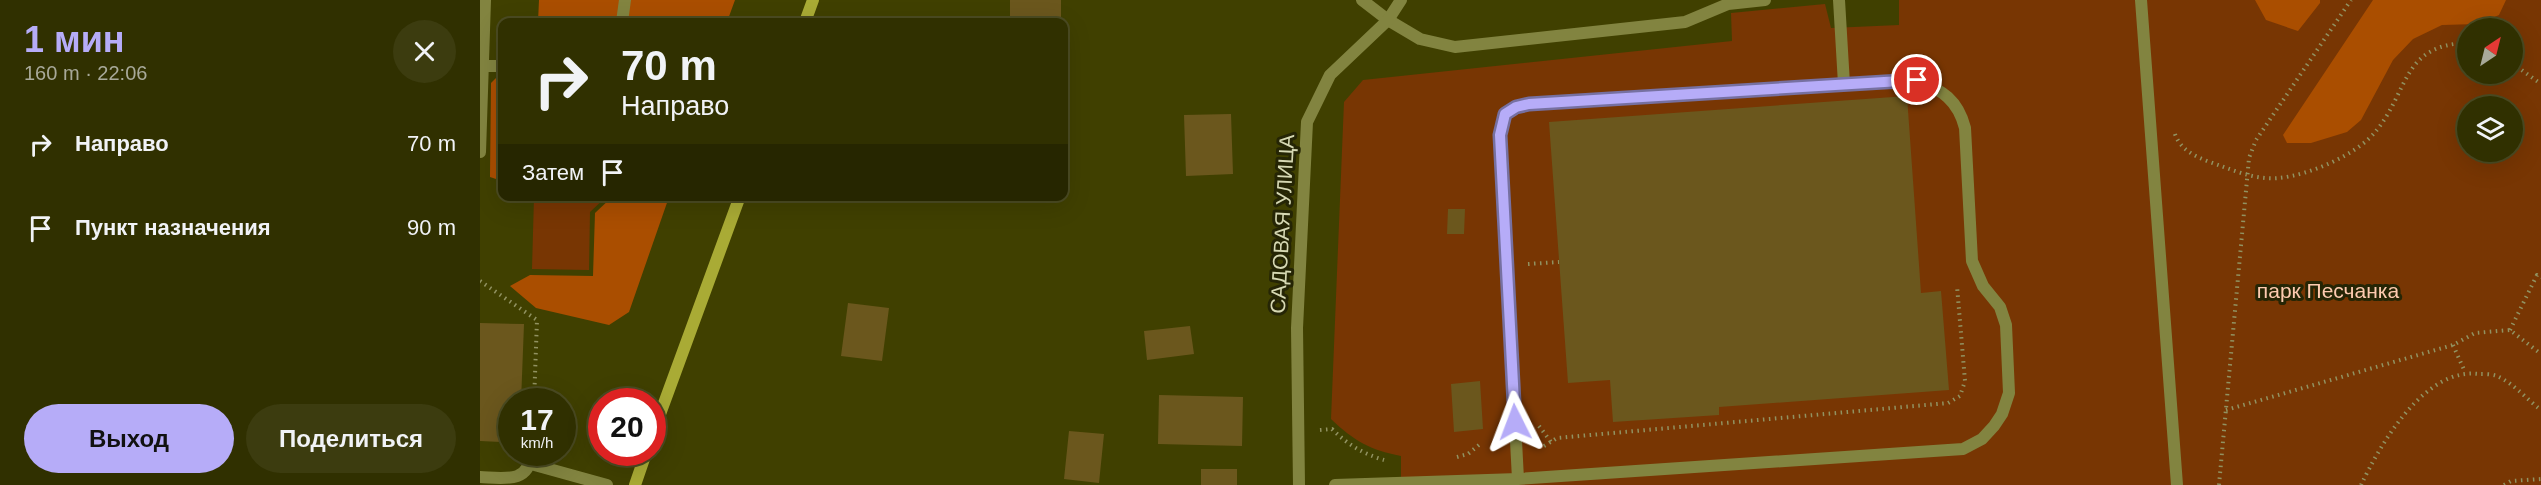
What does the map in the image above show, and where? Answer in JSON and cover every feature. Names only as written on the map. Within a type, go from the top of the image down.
[{"type":"main road","points":[[806,18],[813,0]]},
{"type":"main road","points":[[666,398],[738,201]]},
{"type":"main road","points":[[634,485],[641,466]]},
{"type":"street","points":[[480,152],[485,0]]},
{"type":"street","points":[[623,18],[625,0]]},
{"type":"street","points":[[1362,0],[1388,20],[1420,39],[1455,47],[1685,22],[1728,4],[1765,0]]},
{"type":"street","name":"САДОВАЯ УЛИЦА","points":[[1299,485],[1297,328],[1307,122],[1330,75],[1388,20],[1401,0]]},
{"type":"street","points":[[1839,0],[1844,84]]},
{"type":"street","points":[[2141,0],[2176,485]]},
{"type":"street","points":[[483,66],[498,66]]},
{"type":"street","points":[[1335,485],[1518,479],[1963,449],[1982,439],[2002,414],[2009,393],[2006,325],[2000,307],[1983,286],[1972,261],[1965,128],[1961,111],[1935,87],[1917,80],[1529,104],[1516,107],[1505,114],[1500,135],[1518,479]]},
{"type":"street","points":[[485,480],[513,478],[525,473],[528,466]]},
{"type":"street","points":[[554,466],[607,485]]},
{"type":"path","points":[[2218,485],[2249,158],[2256,140],[2350,0]]},
{"type":"path","points":[[2174,132],[2177,141],[2191,153],[2248,176],[2278,178],[2319,168],[2358,147],[2375,132],[2386,116],[2409,71],[2424,55],[2447,44],[2457,44]]},
{"type":"path","points":[[2523,71],[2541,84]]},
{"type":"path","points":[[1527,264],[1559,262]]},
{"type":"path","points":[[2510,330],[2537,275],[2541,278]]},
{"type":"path","points":[[1544,446],[1557,438],[1948,403],[1960,396],[1965,381],[1957,277]]},
{"type":"path","points":[[480,281],[537,320],[535,388]]},
{"type":"path","points":[[2226,410],[2452,345],[2475,333],[2510,330],[2541,354]]},
{"type":"path","points":[[2452,345],[2465,372]]},
{"type":"path","points":[[2361,485],[2390,433],[2421,397],[2449,376],[2465,372],[2496,376],[2541,410]]},
{"type":"path","points":[[1332,429],[1345,443],[1370,456],[1387,460]]},
{"type":"path","points":[[1449,458],[1468,454],[1479,445]]},
{"type":"path","points":[[2504,485],[2511,481],[2541,479]]},
{"type":"green space","name":"парк Песчанка","points":[[1899,0],[2541,0],[2541,485],[1401,485],[1401,456],[1363,444],[1331,419],[1344,102],[1363,80],[1732,41],[1731,13],[1825,4],[1831,28],[1899,25]]},
{"type":"green space","points":[[534,201],[602,201],[590,212],[589,270],[532,269]]},
{"type":"shaded area","points":[[539,0],[735,0],[728,18],[538,18]]},
{"type":"shaded area","points":[[2255,0],[2320,0],[2320,3],[2298,31],[2266,20]]},
{"type":"shaded area","points":[[2373,0],[2506,0],[2499,15],[2492,18],[2457,18],[2457,25],[2442,25],[2413,39],[2393,60],[2361,120],[2347,132],[2311,143],[2287,143],[2283,135]]},
{"type":"shaded area","points":[[498,76],[498,180],[490,177],[491,83]]},
{"type":"shaded area","points":[[608,201],[668,201],[629,312],[609,325],[536,308],[510,286],[530,275],[593,276],[595,213]]},
{"type":"building","points":[[1010,0],[1061,0],[1061,18],[1010,18]]},
{"type":"building","points":[[1907,96],[1921,293],[1941,291],[1949,390],[1719,407],[1719,415],[1613,422],[1610,380],[1568,383],[1549,122]]},
{"type":"building","points":[[1231,114],[1233,174],[1186,176],[1184,115]]},
{"type":"building","points":[[1448,209],[1465,209],[1464,234],[1447,234]]},
{"type":"building","points":[[848,303],[889,308],[882,361],[841,356]]},
{"type":"building","points":[[480,323],[524,324],[522,388],[498,388],[498,442],[480,441]]},
{"type":"building","points":[[1190,326],[1194,354],[1147,360],[1144,331]]},
{"type":"building","points":[[1480,381],[1483,429],[1454,432],[1451,384]]},
{"type":"building","points":[[1159,395],[1243,397],[1242,446],[1158,444]]},
{"type":"building","points":[[1069,431],[1104,434],[1099,483],[1064,479]]},
{"type":"building","points":[[1201,469],[1237,469],[1237,485],[1201,485]]},
{"type":"route","points":[[1515,422],[1500,135],[1501,123],[1505,114],[1516,107],[1529,104],[1917,80]]}]
